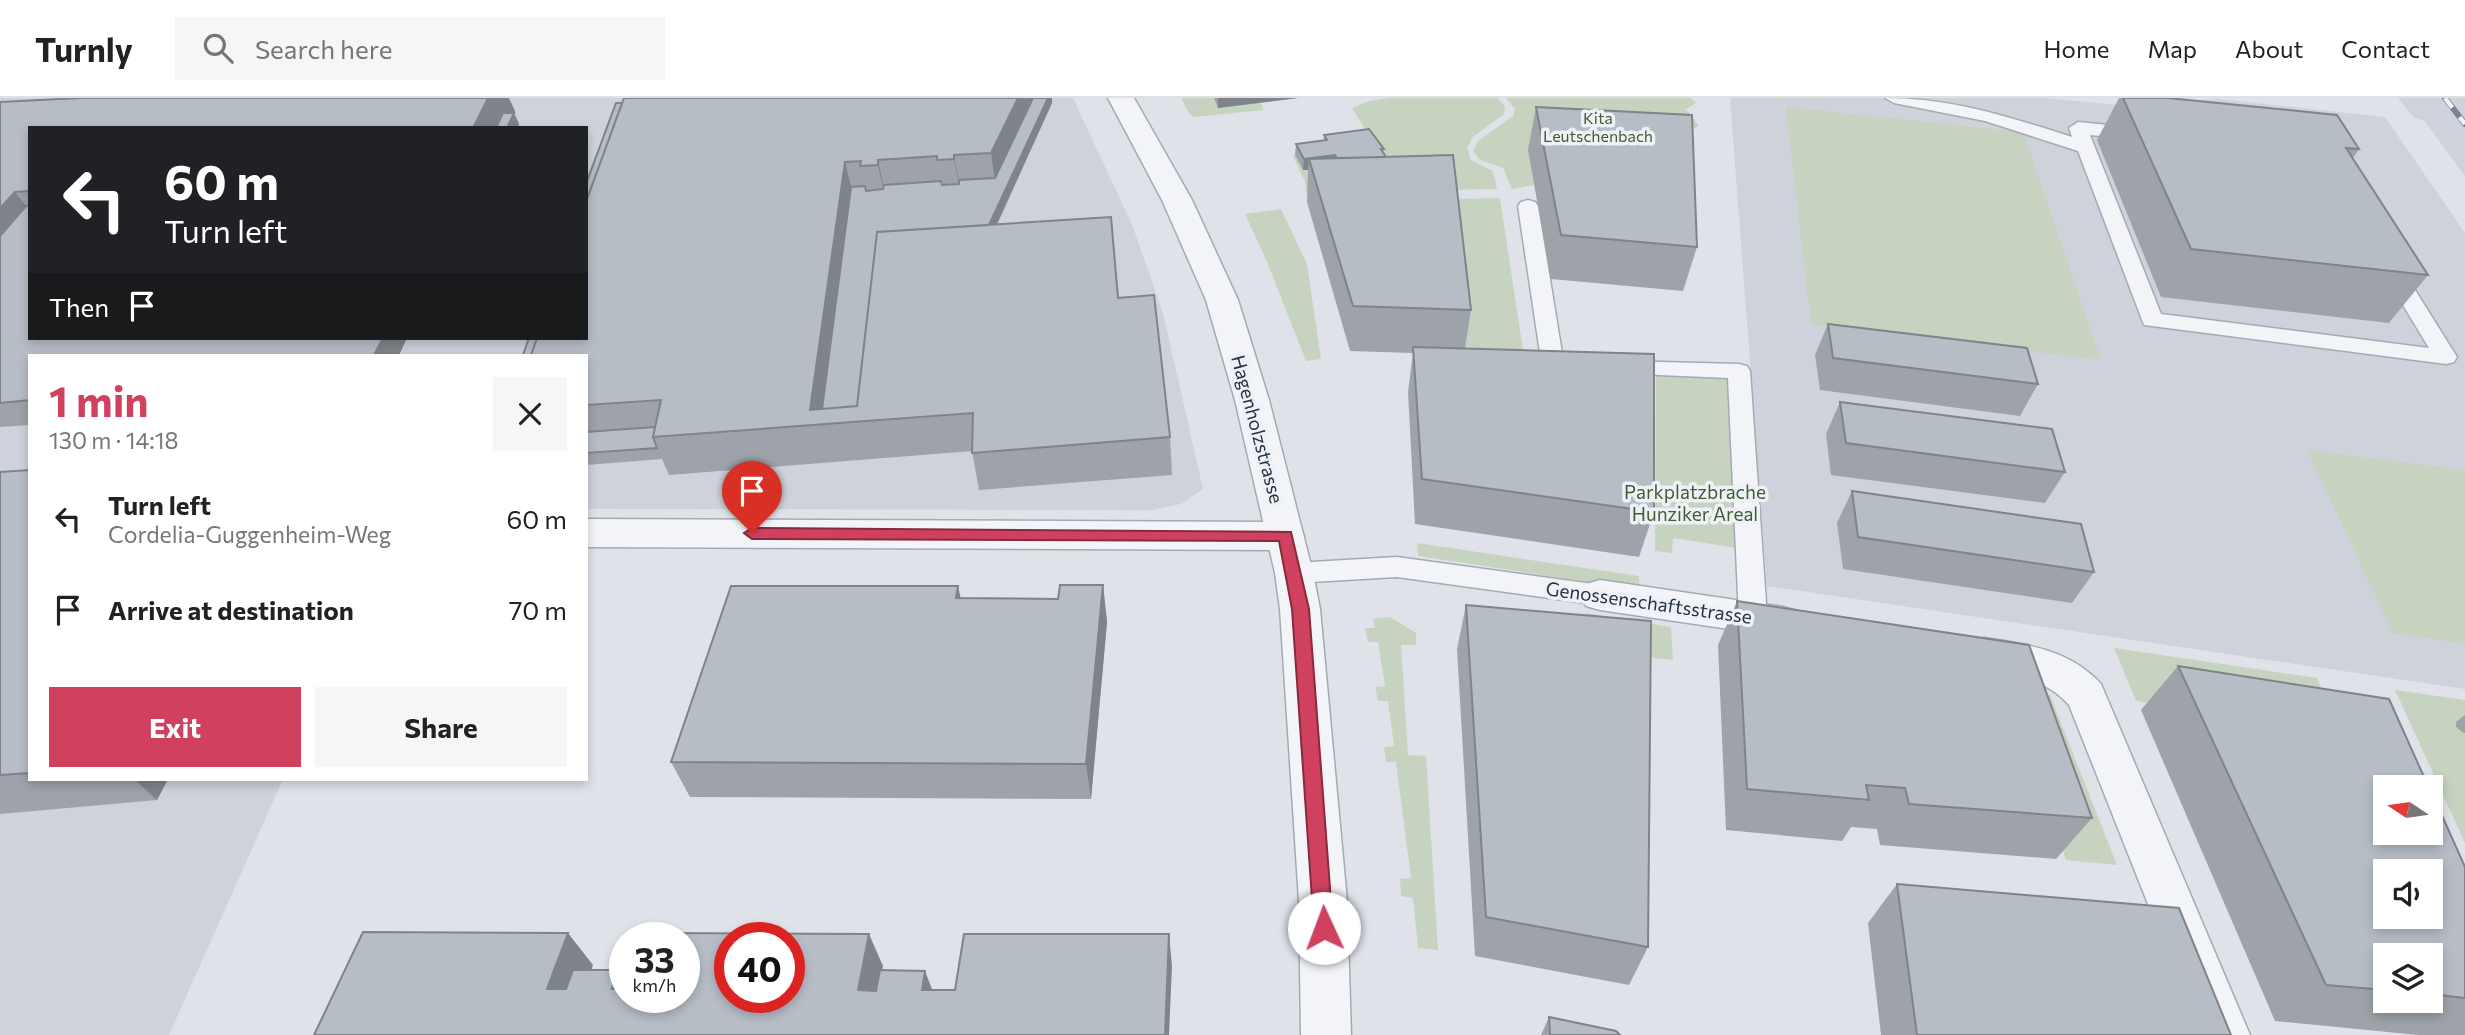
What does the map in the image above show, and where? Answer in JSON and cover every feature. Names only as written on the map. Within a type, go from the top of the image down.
[{"type":"street","name":"Hagenholzstrasse","points":[[1121,98],[1177,200],[1222,300],[1252,400],[1294,573],[1300,609],[1323,901],[1326,1035]]},
{"type":"street","points":[[588,533],[1285,536]]},
{"type":"street","name":"Genossenschaftsstrasse","points":[[1600,595],[1822,628]]},
{"type":"street","points":[[1941,647],[2050,666],[2067,676],[2086,696],[2225,1035]]},
{"type":"lane","points":[[1894,98],[1989,116],[2086,148]]},
{"type":"lane","points":[[2078,128],[2318,150],[2446,356],[2152,320],[2086,148],[2078,128]]},
{"type":"lane","points":[[1528,206],[1553,366],[1739,371],[1754,617]]},
{"type":"lane","name":"Genossenschaftsstrasse","points":[[1294,573],[1397,567],[1600,595]]},
{"type":"shaded area","points":[[0,98],[1073,98],[1133,227],[1163,313],[1203,489],[1181,504],[1152,510],[588,509],[588,354],[28,354],[28,781],[282,781],[169,1035],[0,1035]]},
{"type":"shaded area","points":[[1730,98],[2044,98],[2120,105],[2219,99],[2385,117],[2465,233],[2465,689],[1767,586]]},
{"type":"shaded area","points":[[2398,98],[2465,98],[2465,176],[2424,120],[2414,118]]},
{"type":"green space","points":[[1181,98],[1214,98],[1219,108],[1260,102],[1264,110],[1194,117],[1190,115]]},
{"type":"green space","points":[[1390,98],[1498,98],[1505,107],[1504,114],[1473,137],[1467,148],[1471,160],[1493,171],[1497,189],[1306,193],[1305,182],[1293,156],[1295,155],[1303,170],[1371,139],[1352,108],[1369,101]]},
{"type":"green space","name":"Kita Leutschenbach","points":[[1506,98],[1691,98],[1696,103],[1686,109],[1699,126],[1668,143],[1529,150],[1534,185],[1512,189],[1503,168],[1480,160],[1473,151],[1478,141],[1513,116],[1515,109]]},
{"type":"green space","points":[[1786,107],[2023,132],[2101,360],[1811,325]]},
{"type":"green space","points":[[1500,198],[1524,357],[1464,355],[1447,199]]},
{"type":"green space","points":[[1281,209],[1307,264],[1321,359],[1306,361],[1245,214]]},
{"type":"green space","name":"Parkplatzbrache Hunziker Areal","points":[[1656,375],[1729,378],[1737,548],[1673,538],[1672,553],[1655,551]]},
{"type":"green space","points":[[2307,450],[2465,470],[2465,644],[2393,633]]},
{"type":"green space","points":[[1417,543],[1639,576],[1640,590],[1418,556]]},
{"type":"green space","points":[[1586,613],[1671,627],[1673,660],[1589,650]]},
{"type":"green space","points":[[1390,617],[1416,633],[1416,645],[1401,645],[1408,755],[1426,756],[1438,950],[1418,948],[1413,898],[1401,896],[1400,879],[1411,878],[1396,762],[1386,762],[1384,747],[1394,746],[1388,701],[1378,701],[1375,687],[1385,686],[1378,642],[1368,642],[1365,628],[1375,628],[1373,619]]},
{"type":"green space","points":[[2114,648],[2317,678],[2340,733],[2136,701]]},
{"type":"green space","points":[[2006,690],[2050,695],[2117,865],[2066,860]]},
{"type":"green space","points":[[2395,690],[2465,700],[2465,843],[2443,795],[2443,775],[2434,775]]},
{"type":"building","points":[[80,98],[488,98],[474,126],[28,126],[28,191],[15,192],[0,208],[0,102]]},
{"type":"building","points":[[624,98],[1018,98],[991,153],[954,155],[954,159],[937,160],[937,156],[878,160],[878,165],[860,166],[861,161],[845,162],[810,410],[857,406],[877,232],[1111,217],[1118,298],[1154,295],[1170,437],[972,453],[973,413],[653,437],[661,400],[588,405],[588,354],[531,354],[536,340],[588,340],[588,197]]},
{"type":"building","points":[[1033,98],[1048,98],[989,225],[877,232],[857,406],[822,409],[851,187],[865,186],[866,191],[883,189],[884,185],[941,181],[942,185],[959,184],[959,180],[995,178]]},
{"type":"building","points":[[2123,98],[2168,98],[2337,115],[2359,149],[2346,148],[2428,275],[2191,249]]},
{"type":"building","points":[[616,103],[622,103],[588,196],[588,179]]},
{"type":"building","points":[[1536,107],[1692,115],[1697,247],[1561,235]]},
{"type":"building","points":[[503,113],[514,113],[508,126],[497,126]]},
{"type":"building","points":[[1369,129],[1384,149],[1381,149],[1386,157],[1337,158],[1335,155],[1304,159],[1296,144],[1327,140],[1324,135]]},
{"type":"building","points":[[1453,155],[1471,310],[1353,306],[1309,159]]},
{"type":"building","points":[[28,206],[28,340],[382,340],[375,354],[28,354],[28,400],[0,403],[0,236]]},
{"type":"building","points":[[1828,324],[2027,348],[2038,384],[1833,358]]},
{"type":"building","points":[[528,340],[536,340],[531,354],[523,354]]},
{"type":"building","points":[[1413,347],[1654,354],[1654,512],[1422,479]]},
{"type":"building","points":[[1840,402],[2052,429],[2065,472],[1846,443]]},
{"type":"building","points":[[655,427],[653,437],[657,448],[588,453],[588,432]]},
{"type":"building","points":[[28,470],[28,773],[0,775],[0,472]]},
{"type":"building","points":[[1852,491],[2081,524],[2094,572],[1858,537]]},
{"type":"building","points":[[1060,585],[1103,585],[1086,764],[671,762],[731,586],[958,586],[956,598],[1058,599]]},
{"type":"building","points":[[1737,601],[2029,645],[2092,818],[1909,804],[1905,788],[1866,785],[1869,800],[1747,789]]},
{"type":"building","points":[[1466,605],[1651,621],[1648,947],[1486,917]]},
{"type":"building","points":[[2178,666],[2389,699],[2423,775],[2373,775],[2373,845],[2443,845],[2443,818],[2465,867],[2465,998],[2443,995],[2443,943],[2373,943],[2373,989],[2326,985]]},
{"type":"building","points":[[1897,884],[2179,908],[2231,1035],[1917,1035]]},
{"type":"building","points":[[363,932],[568,933],[547,989],[566,989],[573,970],[609,970],[609,1013],[700,1013],[700,933],[714,933],[714,1013],[805,1013],[805,934],[869,934],[858,990],[876,991],[880,970],[925,971],[922,990],[955,990],[964,934],[1169,934],[1165,1035],[314,1035]]},
{"type":"building","points":[[1549,1017],[1616,1031],[1620,1035],[1550,1035]]},
{"type":"railway","points":[[2445,98],[2465,124]]},
{"type":"route","points":[[752,533],[1285,536],[1300,609],[1324,928]]}]
